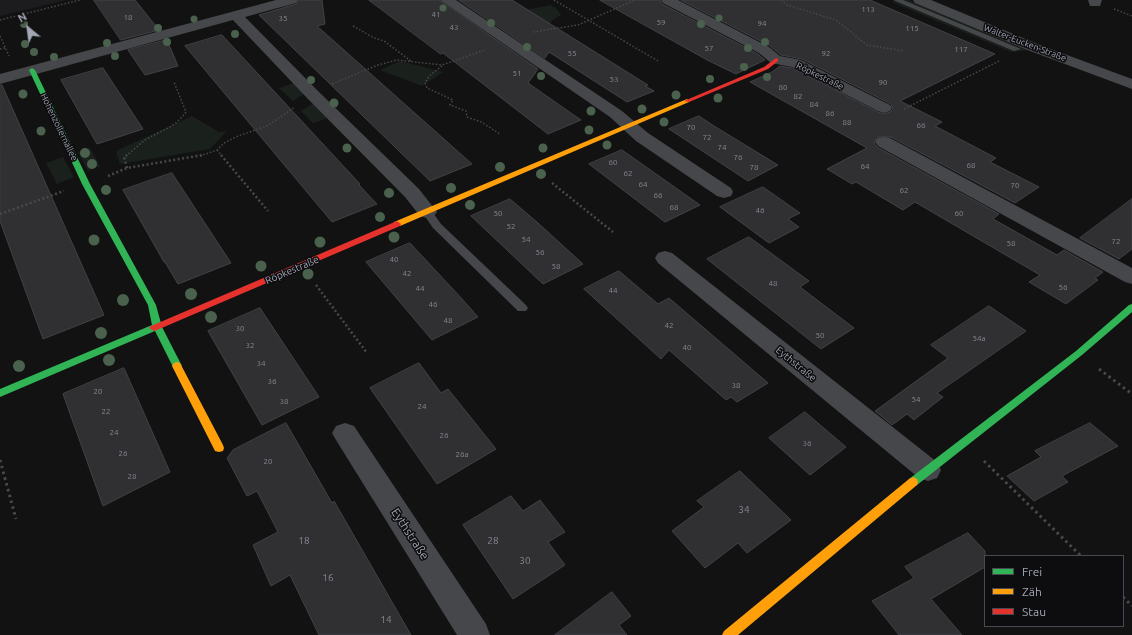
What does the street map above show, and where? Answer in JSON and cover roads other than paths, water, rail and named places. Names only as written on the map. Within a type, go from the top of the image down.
[{"type":"street","points":[[0,79],[291,0]]},
{"type":"street","points":[[447,0],[507,42],[616,114],[630,126],[724,192]]},
{"type":"street","points":[[668,0],[764,50],[776,60]]},
{"type":"street","name":"Walter-Eucken-Straße","points":[[920,0],[1035,48],[1132,84]]},
{"type":"street","points":[[236,15],[313,95],[412,193],[427,212]]},
{"type":"street","name":"Röpkestraße","points":[[0,394],[766,68],[773,64],[776,60],[796,63],[884,108]]},
{"type":"street","name":"Hohenzollernallee","points":[[32,70],[86,184],[152,305],[157,327]]},
{"type":"street","points":[[884,142],[1132,277]]},
{"type":"street","name":"Eythstraße","points":[[665,258],[928,470]]},
{"type":"street","points":[[732,634],[928,470],[965,443],[1079,352],[1132,307]]},
{"type":"street","points":[[157,327],[219,448]]},
{"type":"street","name":"Eythstraße","points":[[345,433],[474,635]]},
{"type":"lane","points":[[898,0],[1017,49]]},
{"type":"lane","points":[[427,212],[437,226],[522,308]]}]
